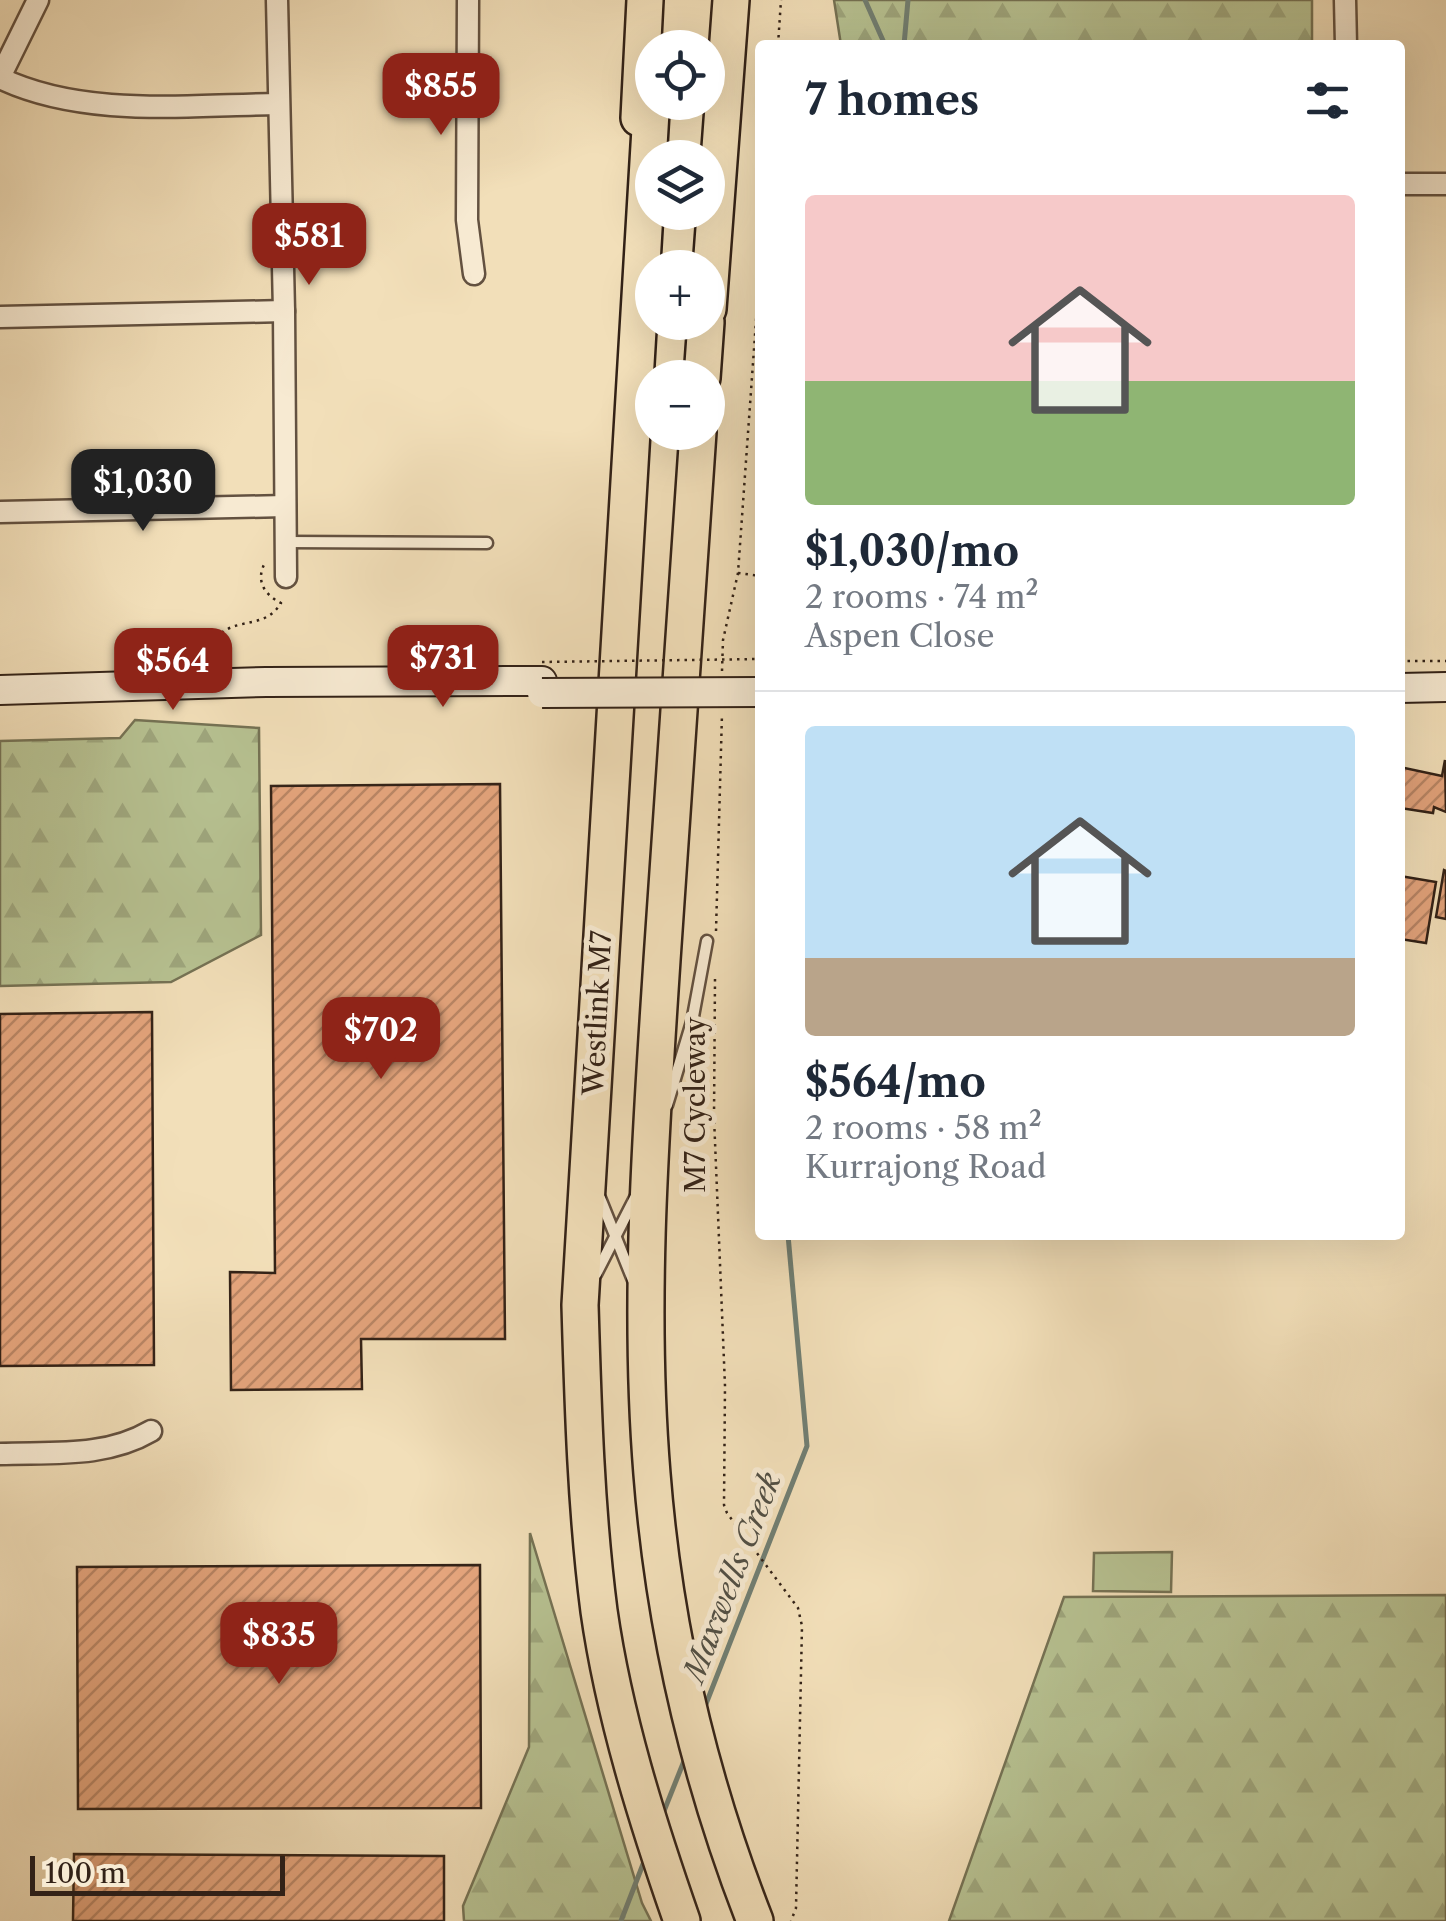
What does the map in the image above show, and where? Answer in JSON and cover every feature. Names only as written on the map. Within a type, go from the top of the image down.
[{"type":"highway","points":[[621,633],[619,506],[645,0]]},
{"type":"highway","points":[[656,30],[658,0]]},
{"type":"highway","points":[[717,30],[721,1]]},
{"type":"highway","points":[[710,250],[721,1]]},
{"type":"highway","name":"Westlink M7","points":[[651,120],[580,1305],[583,1414],[600,1612],[640,1794],[682,1921]]},
{"type":"highway","points":[[687,580],[684,556],[689,450]]},
{"type":"highway","points":[[697,450],[651,1164],[648,1313],[652,1474],[665,1586],[698,1750],[755,1921]]},
{"type":"main road","points":[[1405,676],[1446,676]]},
{"type":"main road","points":[[0,702],[542,679],[755,692]]},
{"type":"main road","points":[[0,690],[266,682],[755,680]]},
{"type":"main road","points":[[1405,688],[1446,687]]},
{"type":"street","points":[[37,0],[0,78],[34,92],[93,101],[278,104]]},
{"type":"street","points":[[277,0],[286,506],[278,548],[286,577]]},
{"type":"street","points":[[468,0],[467,220],[474,274]]},
{"type":"street","points":[[1345,0],[1346,40]]},
{"type":"street","points":[[1405,184],[1446,184]]},
{"type":"street","points":[[0,317],[284,311]]},
{"type":"street","points":[[0,512],[286,506]]},
{"type":"street","points":[[0,1454],[111,1448],[133,1442],[151,1431]]},
{"type":"lane","points":[[278,548],[487,544]]},
{"type":"lane","points":[[580,1305],[651,1164],[711,942]]},
{"type":"lane","points":[[588,1164],[614,1237],[648,1313]]},
{"type":"path","points":[[778,40],[781,0]]},
{"type":"path","points":[[722,685],[723,640],[738,574],[755,335]]},
{"type":"path","points":[[216,663],[220,633],[269,617],[280,603],[265,592],[260,576],[278,548]]},
{"type":"path","points":[[738,574],[755,576]]},
{"type":"path","points":[[542,679],[755,659]]},
{"type":"path","points":[[1405,661],[1446,661]]},
{"type":"path","points":[[711,942],[722,704]]},
{"type":"path","name":"M7 Cycleway","points":[[715,977],[715,1198],[725,1386],[723,1495],[727,1513],[800,1615],[793,1919]]},
{"type":"green space","points":[[834,0],[1312,0],[1312,40],[840,40]]},
{"type":"green space","points":[[135,720],[259,728],[261,935],[171,982],[0,986],[0,741],[120,738]]},
{"type":"green space","points":[[530,1533],[642,1903],[651,1921],[464,1921],[463,1906],[529,1747]]},
{"type":"green space","points":[[1172,1552],[1171,1592],[1093,1591],[1094,1553]]},
{"type":"green space","points":[[1446,1595],[1446,1921],[949,1921],[1064,1597]]},
{"type":"building","points":[[1445,760],[1446,812],[1434,807],[1433,813],[1405,809],[1405,768],[1442,776]]},
{"type":"building","points":[[500,784],[505,1339],[361,1339],[362,1389],[231,1390],[230,1272],[275,1273],[271,786]]},
{"type":"building","points":[[1446,871],[1446,919],[1436,917]]},
{"type":"building","points":[[1405,877],[1436,882],[1426,943],[1405,940]]},
{"type":"building","points":[[152,1012],[154,1365],[0,1366],[0,1014]]},
{"type":"building","points":[[480,1565],[481,1808],[78,1809],[77,1567]]},
{"type":"building","points":[[74,1854],[444,1856],[444,1921],[73,1921]]},
{"type":"waterway","points":[[865,0],[883,40]]},
{"type":"waterway","name":"Maxwells Creek","points":[[904,40],[908,0]]},
{"type":"waterway","name":"Maxwells Creek","points":[[704,1709],[807,1446],[788,1240]]},
{"type":"waterway","name":"Maxwells Creek","points":[[662,1816],[686,1756]]},
{"type":"waterway","name":"Maxwells Creek","points":[[621,1921],[645,1859]]}]
